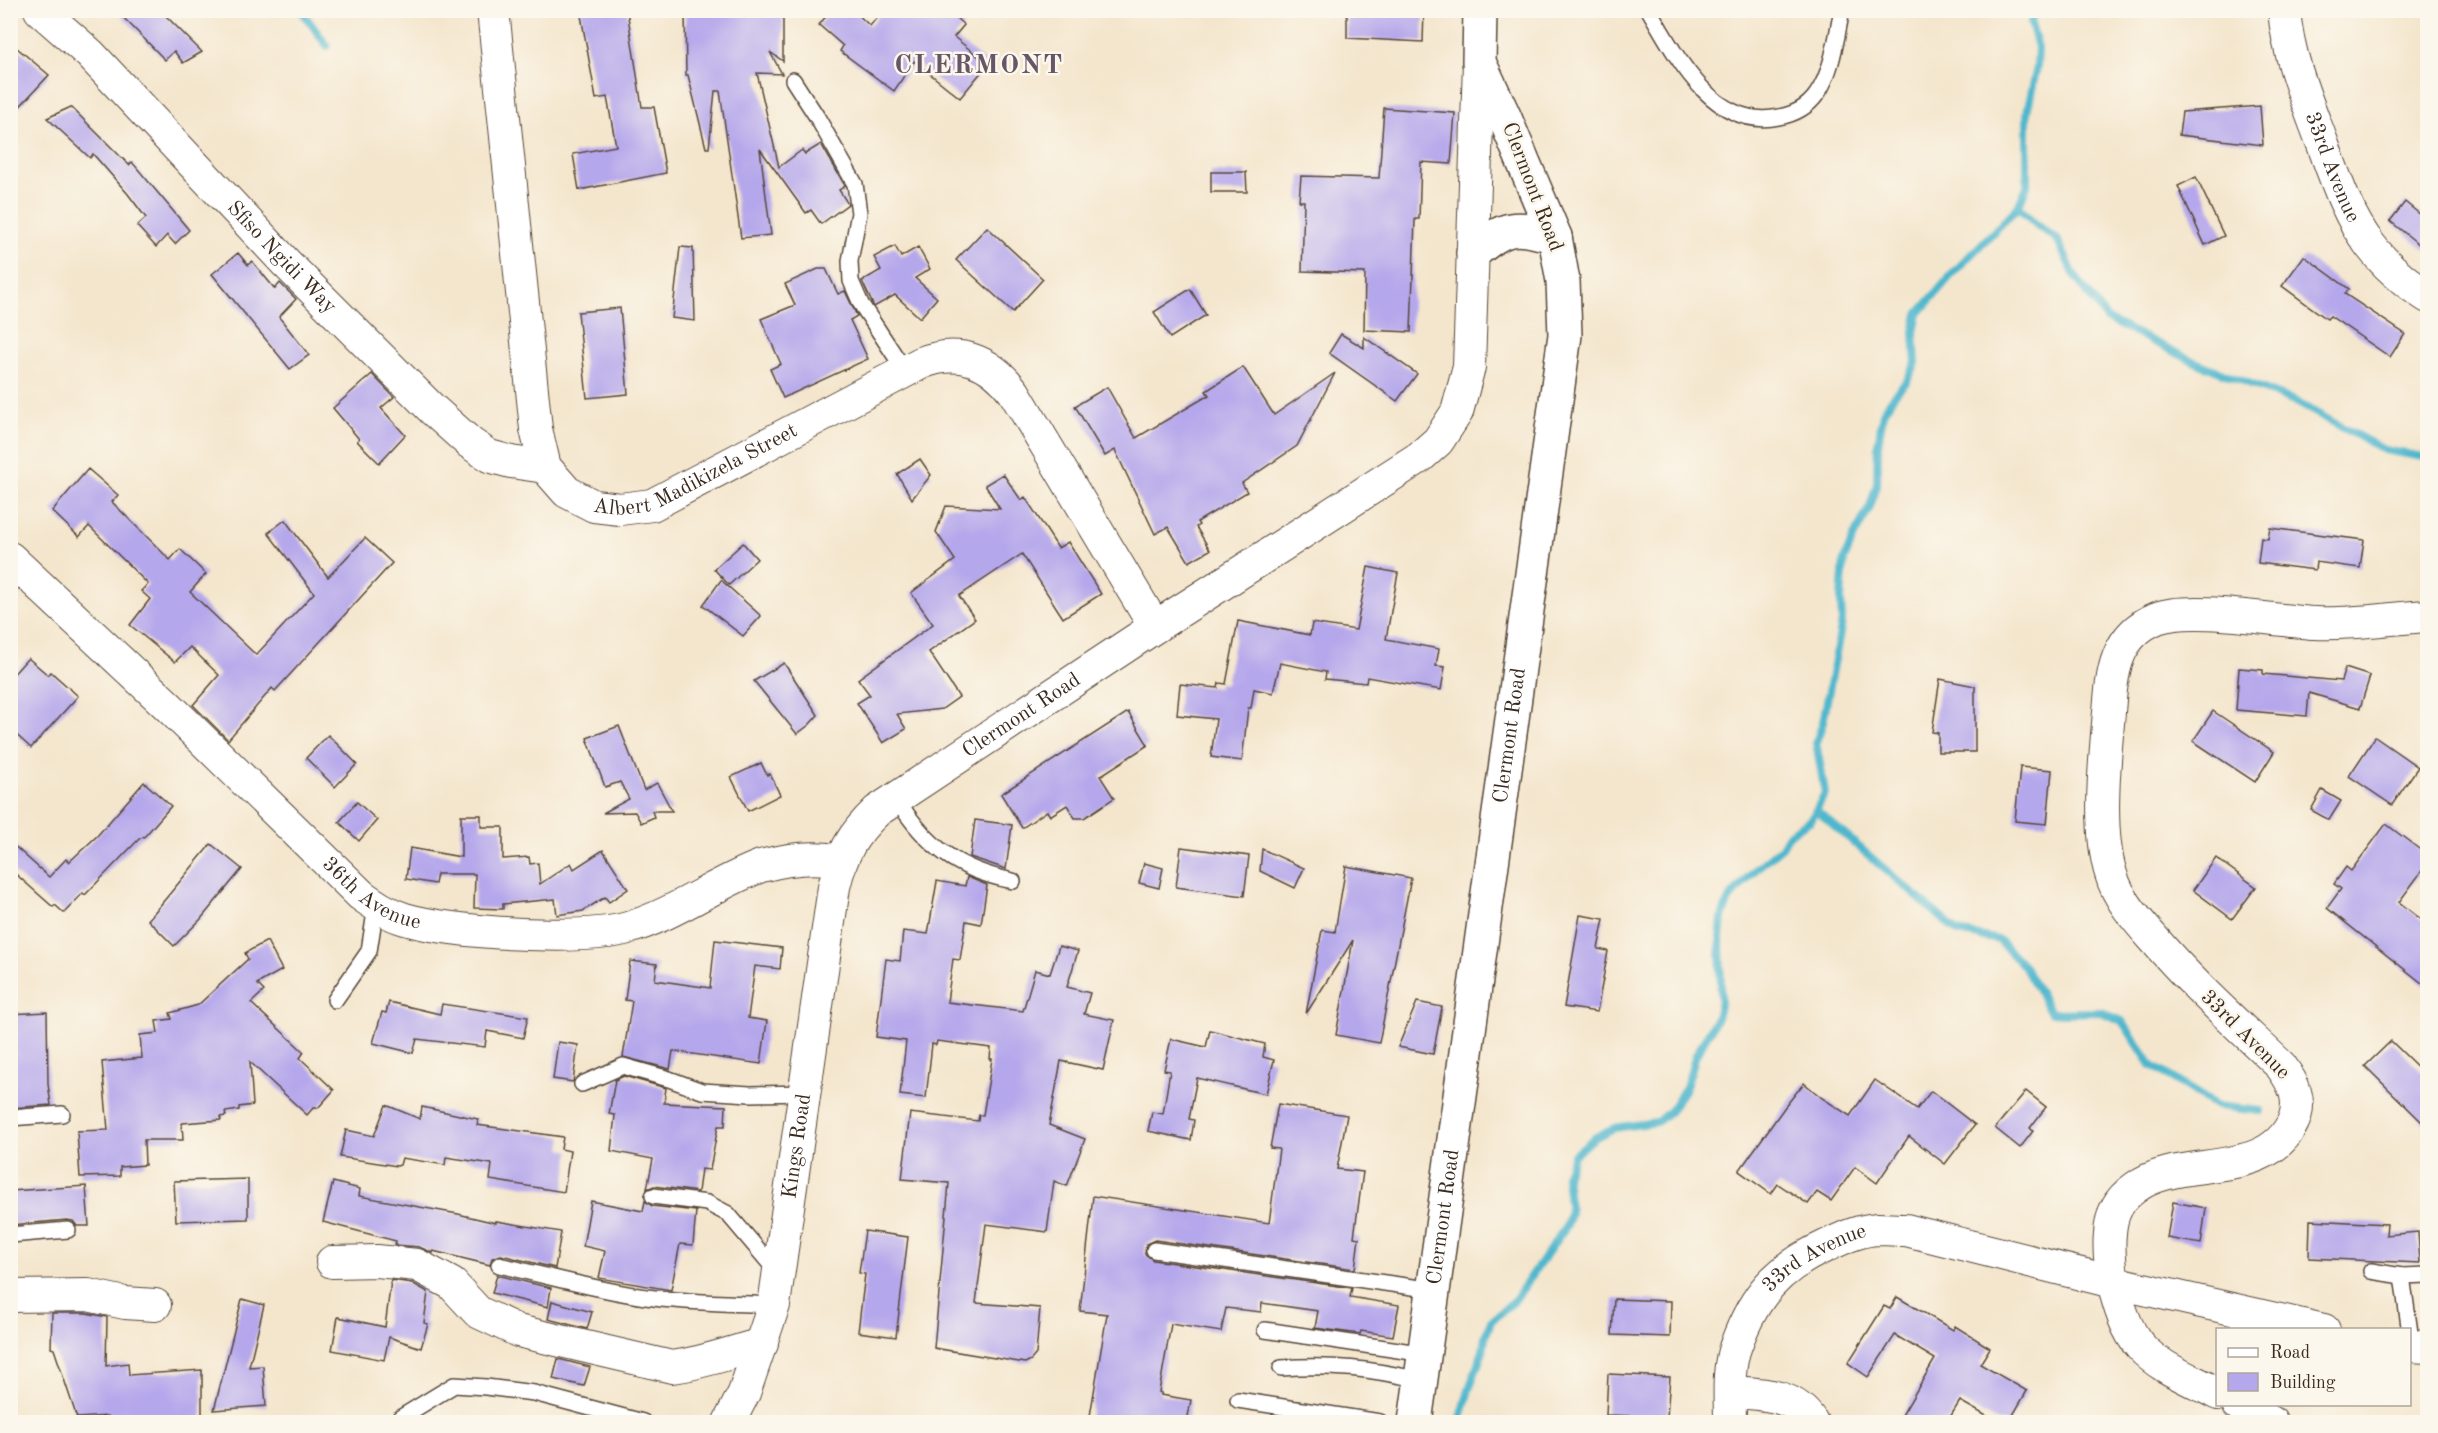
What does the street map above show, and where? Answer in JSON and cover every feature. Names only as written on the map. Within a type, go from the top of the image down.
[{"type":"street","name":"Sfiso Ngidi Way","points":[[40,10],[90,54],[286,264],[432,409],[470,443],[489,456],[545,467]]},
{"type":"street","name":"Albert Madikizela Street","points":[[494,10],[536,429],[545,467],[567,492],[594,506],[620,509],[652,505],[905,371],[938,356],[957,356],[973,360],[1002,377],[1130,582],[1155,627]]},
{"type":"street","name":"Clermont Road","points":[[840,861],[851,839],[877,811],[1155,627],[1420,458],[1438,441],[1457,412],[1469,367],[1480,10]]},
{"type":"street","name":"33rd Avenue","points":[[2284,10],[2286,33],[2293,61],[2336,180],[2353,219],[2369,244],[2386,264],[2409,285],[2427,297]]},
{"type":"street","name":"Clermont Road","points":[[1415,1422],[1565,334],[1563,281],[1555,237],[1479,62]]},
{"type":"street","points":[[1473,253],[1494,236],[1508,230],[1528,229],[1555,237]]},
{"type":"street","name":"36th Avenue","points":[[10,558],[362,895],[376,906],[406,920],[472,930],[528,933],[616,931],[645,922],[761,866],[779,861],[821,857],[840,861]]},
{"type":"street","name":"33rd Avenue","points":[[1730,1407],[1735,1346],[1756,1302],[1784,1269],[1804,1256],[1851,1234],[1877,1229],[1906,1230],[2113,1282],[2112,1223],[2116,1208],[2137,1185],[2155,1178],[2235,1162],[2258,1155],[2275,1146],[2288,1134],[2298,1103],[2293,1083],[2281,1066],[2181,971],[2136,919],[2118,891],[2111,874],[2106,850],[2104,802],[2112,675],[2117,657],[2136,630],[2165,616],[2193,613],[2317,624],[2359,623],[2427,616]]},
{"type":"street","name":"Kings Road","points":[[729,1422],[744,1393],[774,1305],[834,887],[840,861]]},
{"type":"street","points":[[332,1262],[377,1261],[417,1265],[452,1284],[478,1312],[518,1331],[663,1366],[694,1364],[725,1353],[762,1344]]},
{"type":"street","points":[[2216,1393],[2155,1360],[2140,1347],[2122,1317],[2113,1282],[2320,1328]]},
{"type":"street","points":[[10,1296],[87,1295],[125,1303],[155,1305]]},
{"type":"street","points":[[1730,1407],[1780,1397],[1794,1402],[1806,1412],[1812,1422]]},
{"type":"street","points":[[2242,1406],[2271,1422]]},
{"type":"lane","points":[[1649,10],[1680,63],[1706,93],[1727,108],[1747,117],[1771,119],[1790,115],[1805,107],[1817,93],[1830,66],[1842,10]]},
{"type":"lane","points":[[793,80],[855,184],[859,213],[850,261],[851,281],[861,304],[905,371]]},
{"type":"lane","points":[[896,798],[913,825],[939,851],[974,870],[992,877],[1013,881]]},
{"type":"lane","points":[[335,1000],[369,951],[376,906]]},
{"type":"lane","points":[[582,1084],[623,1066],[702,1091],[750,1094],[805,1093]]},
{"type":"lane","points":[[10,1118],[62,1114]]},
{"type":"lane","points":[[653,1196],[707,1203],[728,1214],[779,1274]]},
{"type":"lane","points":[[10,1235],[68,1230]]},
{"type":"lane","points":[[1154,1250],[1434,1290]]},
{"type":"lane","points":[[499,1265],[589,1288],[647,1298],[774,1305]]},
{"type":"lane","points":[[2371,1271],[2427,1275]]},
{"type":"lane","points":[[2402,1275],[2416,1346]]},
{"type":"lane","points":[[1265,1330],[1422,1367]]},
{"type":"lane","points":[[1281,1368],[1342,1366],[1378,1370],[1422,1367]]},
{"type":"lane","points":[[398,1422],[400,1418],[454,1385],[534,1393],[643,1422]]},
{"type":"lane","points":[[1238,1400],[1380,1422]]},
{"type":"building","points":[[116,10],[160,10],[202,52],[183,63],[174,51],[165,60]]},
{"type":"building","points":[[580,10],[627,10],[642,107],[654,107],[666,173],[579,190],[573,154],[616,146],[607,97],[596,99]]},
{"type":"building","points":[[685,10],[783,10],[783,61],[770,52],[782,74],[757,73],[779,167],[802,150],[805,154],[821,144],[845,186],[839,190],[848,204],[821,224],[811,210],[806,213],[760,149],[771,235],[741,238],[720,91],[715,91],[709,148],[706,148],[688,75],[686,75]]},
{"type":"building","points":[[831,10],[853,10],[870,26],[883,10],[947,10],[964,25],[954,37],[988,64],[960,98],[914,61],[894,91],[840,51],[843,46],[819,25]]},
{"type":"building","points":[[1347,10],[1424,10],[1423,42],[1347,38]]},
{"type":"building","points":[[10,42],[49,75],[10,117]]},
{"type":"building","points":[[2260,106],[2263,145],[2179,135],[2182,112]]},
{"type":"building","points":[[71,107],[129,165],[132,162],[189,230],[175,244],[167,235],[156,247],[137,226],[146,218],[128,194],[93,154],[90,158],[47,118]]},
{"type":"building","points":[[1384,108],[1455,113],[1451,164],[1421,162],[1419,219],[1415,219],[1411,332],[1364,330],[1365,273],[1302,271],[1304,201],[1299,201],[1301,176],[1379,178]]},
{"type":"building","points":[[1211,172],[1246,172],[1247,192],[1211,192]]},
{"type":"building","points":[[2196,177],[2224,236],[2205,245],[2178,186]]},
{"type":"building","points":[[2405,202],[2427,220],[2427,251],[2390,221]]},
{"type":"building","points":[[987,227],[1043,279],[1013,312],[956,260]]},
{"type":"building","points":[[895,246],[901,257],[918,247],[930,269],[915,278],[937,298],[920,318],[895,295],[874,307],[862,281],[881,270],[874,257]]},
{"type":"building","points":[[680,247],[693,248],[695,321],[672,318]]},
{"type":"building","points":[[238,253],[248,265],[252,261],[275,289],[280,283],[296,299],[279,317],[309,355],[290,369],[212,274]]},
{"type":"building","points":[[2304,256],[2349,289],[2345,294],[2405,334],[2390,357],[2330,316],[2327,319],[2282,286]]},
{"type":"building","points":[[818,269],[826,269],[838,294],[845,291],[857,316],[850,320],[868,359],[783,398],[770,369],[781,364],[761,319],[795,305],[785,284]]},
{"type":"building","points":[[1190,289],[1206,315],[1170,338],[1154,312]]},
{"type":"building","points":[[620,308],[628,394],[587,398],[578,312]]},
{"type":"building","points":[[1341,334],[1364,348],[1364,337],[1417,374],[1397,401],[1329,353]]},
{"type":"building","points":[[1243,367],[1274,415],[1335,373],[1297,446],[1242,483],[1247,492],[1197,522],[1199,525],[1196,527],[1210,550],[1189,562],[1168,527],[1155,534],[1115,450],[1105,456],[1075,406],[1107,387],[1136,438],[1209,395],[1206,391]]},
{"type":"building","points":[[372,374],[394,397],[381,408],[405,435],[379,463],[357,441],[359,439],[333,408]]},
{"type":"building","points":[[920,459],[931,475],[912,499],[897,474]]},
{"type":"building","points":[[88,469],[118,495],[112,502],[170,560],[180,549],[206,574],[190,592],[256,655],[314,593],[268,533],[285,520],[328,577],[365,538],[392,563],[275,691],[272,688],[228,740],[193,705],[219,675],[190,647],[175,662],[130,625],[150,599],[141,591],[148,584],[89,526],[79,537],[52,511]]},
{"type":"building","points":[[1003,474],[1021,500],[1025,497],[1058,548],[1068,542],[1101,594],[1063,618],[1022,554],[959,596],[975,619],[929,652],[959,697],[942,709],[897,714],[906,729],[883,743],[857,703],[870,695],[858,679],[933,624],[911,593],[955,560],[936,532],[946,506],[1000,509],[985,485]]},
{"type":"building","points":[[2270,528],[2364,540],[2360,568],[2316,562],[2315,570],[2258,563],[2261,538],[2268,539]]},
{"type":"building","points":[[743,543],[757,559],[729,585],[714,569]]},
{"type":"building","points":[[1368,567],[1398,573],[1386,639],[1439,649],[1436,666],[1445,667],[1441,690],[1367,677],[1366,683],[1325,679],[1326,672],[1280,663],[1273,693],[1254,689],[1251,708],[1248,708],[1242,761],[1211,757],[1216,719],[1177,715],[1180,684],[1218,688],[1219,683],[1226,684],[1238,621],[1310,635],[1312,623],[1356,630]]},
{"type":"building","points":[[721,580],[761,616],[743,636],[703,605]]},
{"type":"building","points":[[28,658],[48,675],[51,672],[78,696],[31,748],[10,729],[10,678]]},
{"type":"building","points":[[784,663],[818,715],[797,734],[754,681]]},
{"type":"building","points":[[2239,668],[2263,670],[2263,674],[2341,681],[2345,668],[2370,676],[2360,708],[2309,693],[2307,716],[2236,710]]},
{"type":"building","points":[[1940,679],[1975,686],[1975,752],[1938,752],[1938,733],[1932,732]]},
{"type":"building","points":[[2213,711],[2274,752],[2255,782],[2193,741]]},
{"type":"building","points":[[1128,712],[1148,745],[1100,776],[1114,798],[1084,818],[1075,818],[1067,805],[1050,816],[1047,811],[1022,828],[1001,794]]},
{"type":"building","points":[[619,726],[644,790],[657,783],[672,811],[652,811],[654,817],[641,823],[635,812],[603,813],[629,799],[620,782],[605,787],[587,738]]},
{"type":"building","points":[[328,735],[357,764],[335,787],[306,758]]},
{"type":"building","points":[[2375,737],[2418,767],[2392,805],[2349,776]]},
{"type":"building","points":[[761,763],[767,775],[770,774],[780,795],[748,811],[731,777]]},
{"type":"building","points":[[2020,767],[2052,770],[2047,824],[2015,821]]},
{"type":"building","points":[[144,782],[171,806],[145,836],[139,839],[85,895],[83,893],[64,913],[55,905],[53,907],[10,869],[10,842],[49,877],[66,859],[69,862],[97,836]]},
{"type":"building","points":[[2322,790],[2341,801],[2329,820],[2311,810]]},
{"type":"building","points":[[357,802],[377,820],[359,841],[339,822]]},
{"type":"building","points":[[461,815],[481,815],[481,827],[503,827],[503,859],[529,857],[530,864],[538,863],[540,884],[571,863],[574,869],[603,850],[628,889],[609,902],[605,897],[583,911],[557,915],[555,899],[503,904],[503,909],[474,908],[475,874],[437,874],[435,884],[406,879],[410,848],[461,857]]},
{"type":"building","points":[[975,820],[1012,825],[1006,869],[970,857]]},
{"type":"building","points":[[2386,824],[2427,855],[2427,864],[2399,902],[2427,924],[2427,987],[2327,908],[2341,889],[2334,884],[2346,867],[2351,871]]},
{"type":"building","points":[[211,844],[242,869],[200,920],[174,946],[148,920]]},
{"type":"building","points":[[1181,847],[1249,856],[1244,896],[1176,887]]},
{"type":"building","points":[[1262,849],[1304,868],[1295,888],[1260,871]]},
{"type":"building","points":[[2216,858],[2256,887],[2232,919],[2193,890]]},
{"type":"building","points":[[1144,863],[1163,868],[1159,888],[1139,883]]},
{"type":"building","points":[[1346,866],[1411,878],[1379,1043],[1336,1035],[1353,940],[1306,1014],[1322,930],[1335,932]]},
{"type":"building","points":[[967,877],[987,885],[981,924],[966,921],[960,960],[953,959],[947,1002],[1023,1011],[1035,970],[1050,974],[1059,946],[1078,951],[1067,987],[1090,993],[1084,1014],[1114,1020],[1103,1070],[1061,1061],[1049,1125],[1085,1139],[1067,1186],[1054,1181],[1047,1232],[986,1224],[976,1303],[1040,1308],[1036,1354],[1025,1363],[934,1348],[949,1183],[902,1179],[910,1113],[978,1121],[979,1115],[983,1115],[992,1059],[990,1059],[991,1048],[937,1041],[936,1045],[932,1044],[926,1098],[900,1095],[906,1041],[876,1037],[886,959],[900,961],[903,931],[928,934],[937,881],[965,886]]},
{"type":"building","points":[[1580,915],[1604,919],[1598,949],[1608,951],[1597,1012],[1564,1007]]},
{"type":"building","points":[[715,940],[782,948],[780,969],[755,966],[748,1018],[767,1021],[761,1064],[673,1051],[670,1069],[623,1057],[632,1001],[625,1000],[630,961],[657,964],[655,980],[710,988]]},
{"type":"building","points":[[267,941],[282,970],[257,984],[264,991],[251,1003],[304,1052],[300,1058],[334,1090],[318,1108],[313,1108],[307,1115],[250,1062],[253,1105],[225,1112],[226,1116],[220,1117],[221,1120],[182,1123],[183,1140],[144,1140],[145,1165],[120,1167],[120,1176],[80,1177],[77,1131],[108,1130],[102,1062],[142,1058],[140,1035],[158,1033],[156,1021],[172,1019],[170,1013],[198,1005],[248,959],[245,953]]},
{"type":"building","points":[[389,1002],[440,1014],[442,1004],[528,1017],[523,1038],[487,1031],[485,1047],[417,1039],[413,1053],[373,1043],[382,1012],[386,1013]]},
{"type":"building","points":[[1417,1002],[1442,1007],[1433,1054],[1398,1047]]},
{"type":"building","points":[[47,1012],[48,1084],[51,1105],[10,1108],[10,1014]]},
{"type":"building","points":[[1210,1030],[1265,1044],[1263,1057],[1274,1060],[1266,1094],[1197,1078],[1189,1119],[1194,1120],[1191,1140],[1148,1131],[1152,1112],[1163,1114],[1170,1071],[1164,1070],[1171,1039],[1206,1047]]},
{"type":"building","points":[[2391,1041],[2427,1076],[2427,1127],[2365,1066]]},
{"type":"building","points":[[558,1042],[578,1045],[573,1082],[553,1079]]},
{"type":"building","points":[[624,1076],[666,1088],[664,1103],[726,1106],[725,1126],[718,1126],[710,1170],[701,1169],[698,1192],[654,1186],[647,1189],[653,1159],[611,1151],[615,1115],[609,1114],[615,1080]]},
{"type":"building","points":[[1875,1080],[1917,1109],[1931,1091],[1975,1125],[1945,1164],[1909,1136],[1877,1183],[1855,1167],[1831,1201],[1817,1192],[1808,1204],[1778,1184],[1771,1194],[1739,1171],[1804,1083],[1850,1116]]},
{"type":"building","points":[[2026,1091],[2046,1107],[2030,1128],[2033,1131],[2020,1148],[1995,1128]]},
{"type":"building","points":[[1278,1104],[1347,1115],[1337,1169],[1363,1172],[1354,1237],[1359,1238],[1355,1269],[1155,1240],[1146,1244],[1145,1254],[1153,1260],[1352,1288],[1350,1297],[1399,1305],[1393,1336],[1315,1328],[1318,1311],[1262,1303],[1261,1312],[1226,1308],[1221,1332],[1171,1324],[1159,1392],[1161,1395],[1191,1400],[1187,1422],[1089,1422],[1107,1314],[1080,1311],[1093,1196],[1269,1223],[1279,1149],[1270,1148]]},
{"type":"building","points":[[386,1105],[420,1119],[422,1107],[478,1119],[477,1125],[563,1137],[561,1149],[570,1151],[564,1192],[490,1180],[492,1164],[446,1157],[445,1165],[402,1158],[400,1165],[397,1166],[340,1157],[346,1130],[374,1136]]},
{"type":"building","points":[[248,1179],[248,1219],[176,1221],[174,1181]]},
{"type":"building","points":[[333,1182],[360,1189],[359,1196],[496,1223],[496,1221],[561,1232],[555,1268],[501,1255],[492,1258],[490,1265],[433,1251],[433,1253],[419,1247],[395,1245],[396,1241],[323,1222]]},
{"type":"building","points":[[86,1186],[89,1226],[77,1226],[73,1221],[67,1220],[10,1225],[10,1191]]},
{"type":"building","points":[[591,1201],[643,1211],[645,1201],[652,1206],[696,1211],[693,1245],[680,1244],[671,1290],[599,1278],[605,1251],[583,1246]]},
{"type":"building","points":[[2173,1202],[2206,1208],[2201,1244],[2167,1238]]},
{"type":"building","points":[[2310,1220],[2387,1224],[2386,1235],[2418,1232],[2420,1263],[2309,1258]]},
{"type":"building","points":[[865,1231],[908,1237],[896,1337],[858,1332],[865,1274],[859,1273]]},
{"type":"building","points":[[497,1275],[551,1288],[548,1307],[492,1293]]},
{"type":"building","points":[[391,1280],[412,1283],[428,1292],[424,1323],[428,1324],[421,1348],[389,1337],[384,1360],[332,1350],[338,1317],[385,1327]]},
{"type":"building","points":[[1897,1297],[1953,1330],[1955,1326],[1990,1348],[1980,1364],[2027,1391],[2009,1422],[1997,1422],[1960,1401],[1947,1422],[1898,1422],[1935,1359],[1895,1335],[1868,1377],[1848,1363],[1884,1306],[1890,1309]]},
{"type":"building","points":[[242,1299],[264,1305],[249,1367],[263,1366],[266,1406],[214,1410]]},
{"type":"building","points":[[1614,1299],[1671,1301],[1670,1337],[1612,1335]]},
{"type":"building","points":[[552,1301],[592,1312],[587,1329],[548,1319]]},
{"type":"building","points":[[52,1313],[86,1313],[107,1317],[106,1366],[128,1363],[129,1375],[202,1370],[202,1422],[107,1422],[108,1416],[77,1418],[54,1349],[51,1348]]},
{"type":"building","points":[[558,1359],[590,1367],[584,1386],[553,1379]]},
{"type":"building","points":[[1608,1374],[1670,1377],[1667,1417],[1606,1415]]},
{"type":"waterway","points":[[301,10],[327,46]]},
{"type":"waterway","points":[[1460,1422],[1491,1321],[1514,1301],[1567,1225],[1570,1212],[1566,1176],[1574,1155],[1594,1138],[1614,1128],[1657,1122],[1670,1111],[1686,1087],[1696,1055],[1717,1018],[1721,1000],[1722,917],[1729,899],[1757,868],[1782,847],[1790,833],[1811,820],[1825,793],[1816,742],[1823,722],[1842,622],[1844,560],[1870,507],[1877,484],[1878,445],[1883,413],[1894,395],[1907,381],[1916,363],[1914,332],[1918,314],[1954,272],[2018,207],[2027,186],[2027,112],[2037,67],[2038,47],[2031,23],[2034,10]]},
{"type":"waterway","points":[[2018,207],[2038,226],[2057,239],[2074,275],[2107,319],[2195,362],[2294,401],[2384,450],[2428,458]]},
{"type":"waterway","points":[[1816,810],[1958,932],[1999,940],[2025,968],[2051,1013],[2101,1012],[2122,1021],[2151,1065],[2217,1106],[2261,1111]]},
{"type":"district","name":"CLERMONT","points":[[979,65]]}]
